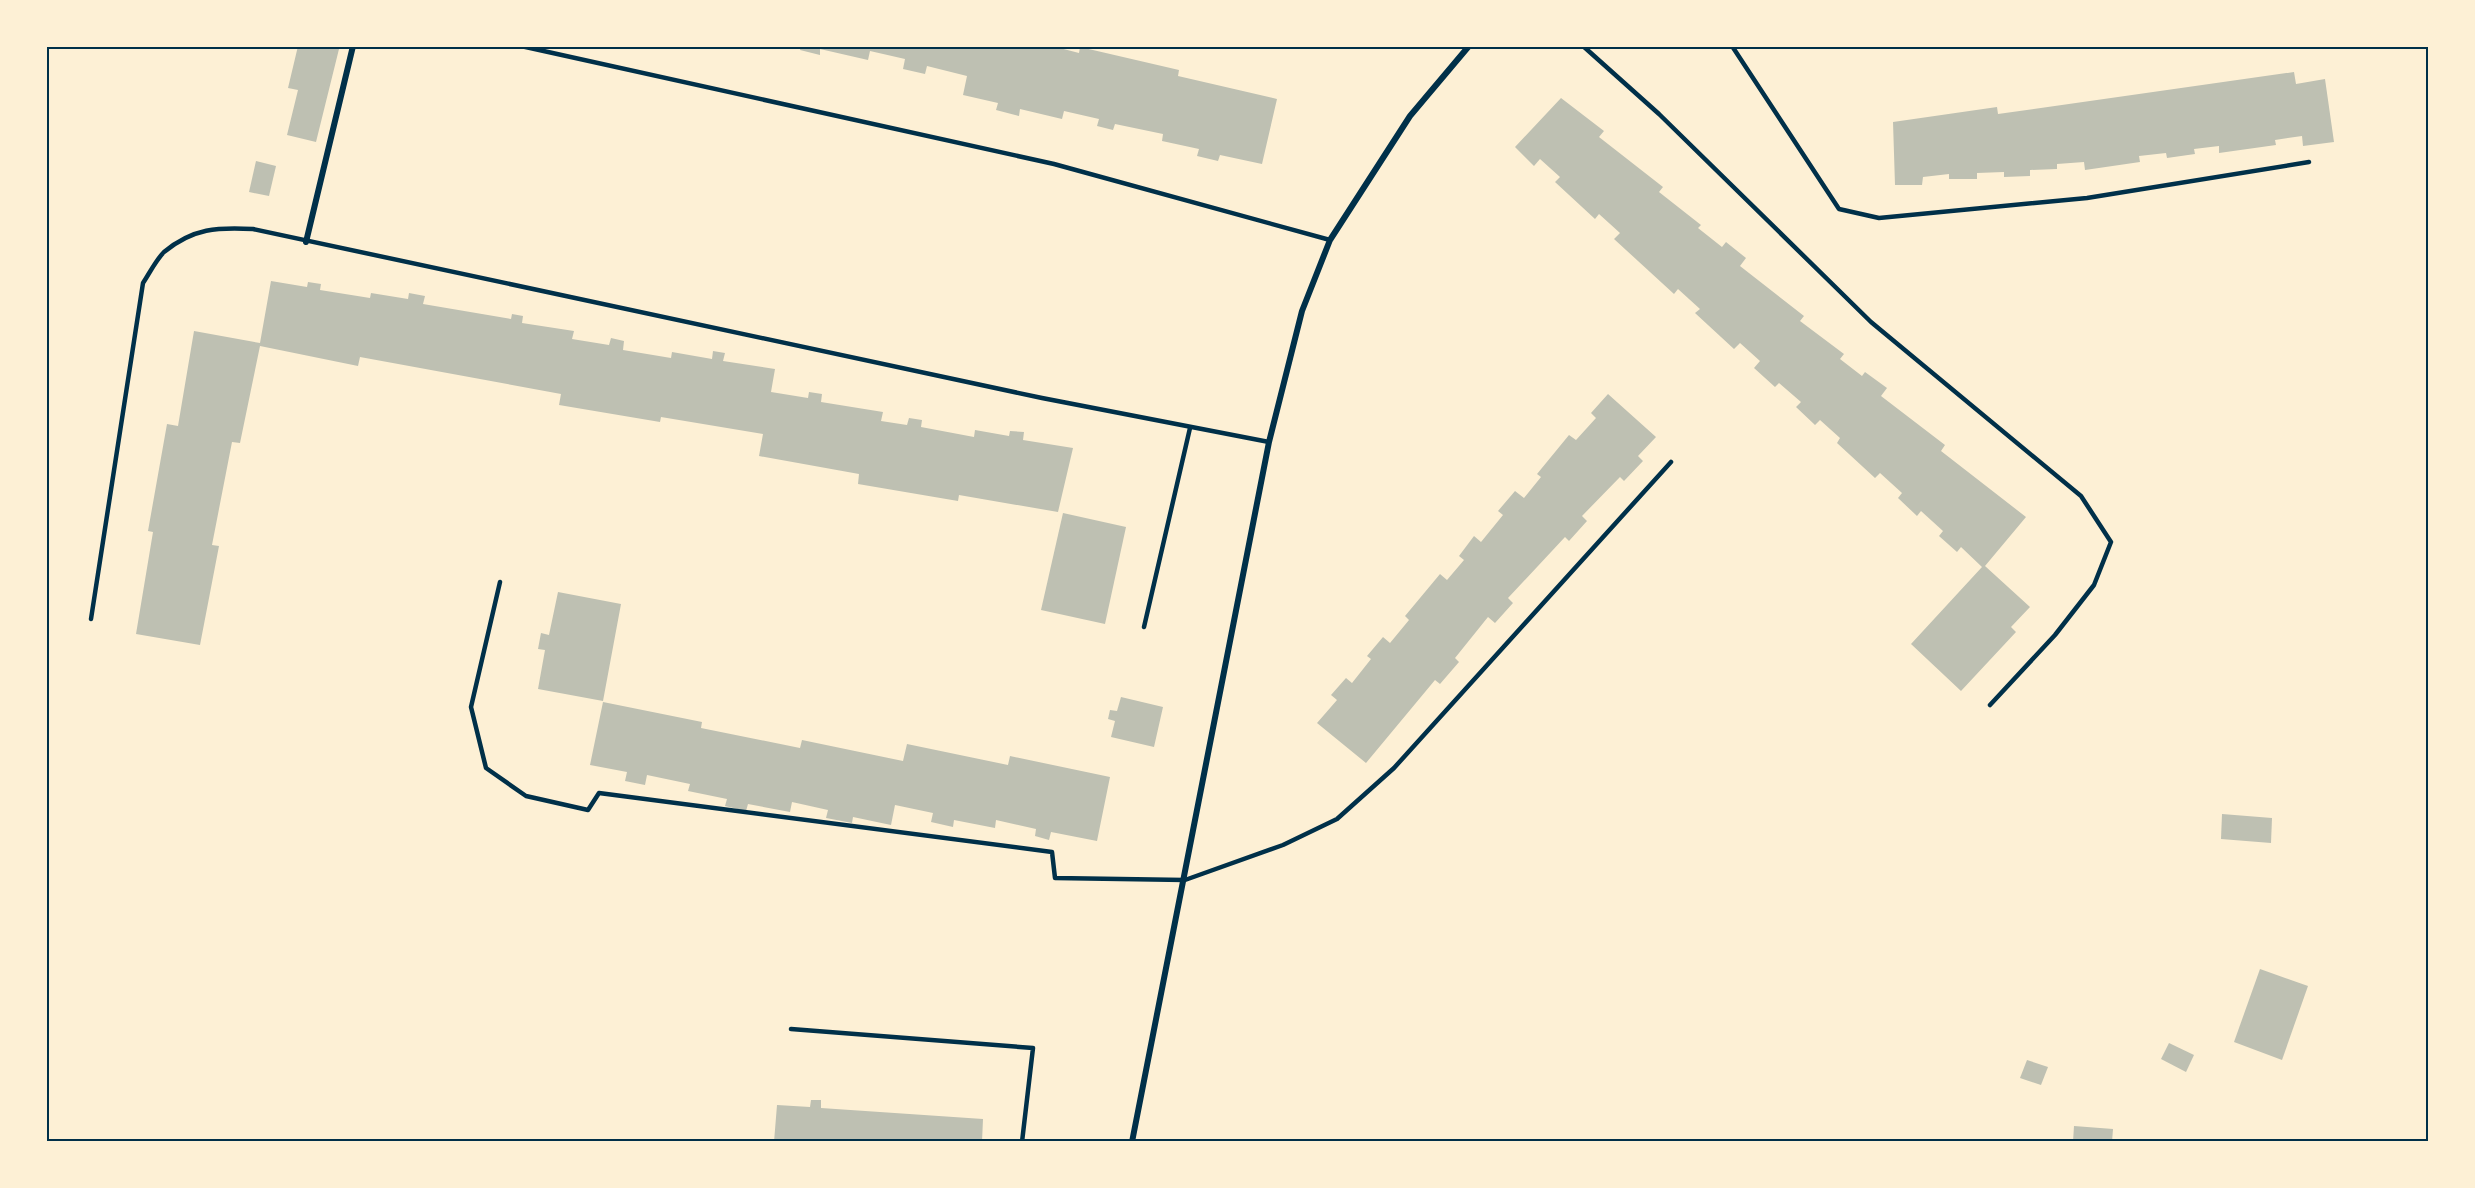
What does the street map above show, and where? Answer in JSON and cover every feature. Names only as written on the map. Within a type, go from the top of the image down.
[{"type":"street","points":[[306,242],[353,46]]},
{"type":"street","points":[[1132,1142],[1269,442],[1302,311],[1330,240],[1410,116],[1469,46]]},
{"type":"lane","points":[[521,46],[1054,164],[1330,240]]},
{"type":"lane","points":[[1583,46],[1659,114],[1871,322],[2081,496],[2110,542],[2094,585],[2055,635],[1990,705]]},
{"type":"lane","points":[[1732,46],[1839,209],[1879,219],[2087,198],[2308,162]]},
{"type":"lane","points":[[91,619],[143,283],[163,253],[190,236],[217,227],[253,229],[1190,428],[1269,442]]},
{"type":"lane","points":[[1144,627],[1190,428]]},
{"type":"lane","points":[[500,582],[471,707],[486,768],[526,796],[588,810],[599,794],[1052,852],[1055,878],[1185,880],[1283,845],[1337,819],[1394,768],[1671,462]]},
{"type":"lane","points":[[791,1029],[1033,1048],[1022,1142]]},
{"type":"building","points":[[298,46],[327,46],[339,49],[316,142],[287,135],[298,90],[288,88]]},
{"type":"building","points":[[801,46],[1052,46],[1079,53],[1080,47],[1179,70],[1178,76],[1277,99],[1262,164],[1220,155],[1218,161],[1197,156],[1199,149],[1162,141],[1163,134],[1115,124],[1113,130],[1097,126],[1099,119],[1064,111],[1062,119],[1020,109],[1019,116],[996,110],[998,103],[963,95],[967,76],[927,66],[925,74],[903,69],[905,59],[870,51],[868,60],[820,49],[820,55],[800,50]]},
{"type":"building","points":[[2294,72],[2296,84],[2325,79],[2334,142],[2303,146],[2302,136],[2275,140],[2276,145],[2219,153],[2219,146],[2194,149],[2195,154],[2167,158],[2166,153],[2139,156],[2140,162],[2085,170],[2084,162],[2057,164],[2057,169],[2030,170],[2030,176],[2004,177],[2004,172],[1977,173],[1977,179],[1949,179],[1949,174],[1923,177],[1922,185],[1895,185],[1893,122],[1997,107],[1998,114]]},
{"type":"building","points":[[1561,98],[1604,131],[1599,137],[1663,187],[1659,192],[1701,225],[1698,228],[1722,247],[1726,242],[1746,258],[1740,266],[1804,316],[1800,321],[1844,354],[1840,359],[1862,376],[1865,372],[1887,388],[1881,396],[1945,445],[1941,451],[2026,517],[1985,566],[2030,607],[2011,627],[2016,632],[1961,691],[1911,644],[1982,567],[1961,547],[1957,552],[1939,536],[1943,531],[1921,511],[1917,516],[1898,498],[1902,493],[1880,473],[1875,478],[1837,443],[1840,438],[1820,420],[1815,425],[1796,407],[1801,402],[1779,383],[1775,387],[1754,368],[1760,361],[1740,343],[1734,349],[1695,313],[1700,309],[1678,289],[1674,294],[1614,239],[1620,233],[1599,214],[1595,219],[1555,182],[1560,177],[1540,159],[1534,166],[1515,147]]},
{"type":"building","points":[[256,161],[276,166],[269,196],[249,192]]},
{"type":"building","points":[[271,281],[307,287],[308,282],[321,284],[320,290],[370,298],[371,293],[408,299],[409,293],[425,296],[423,304],[511,319],[512,314],[523,316],[522,323],[574,331],[572,339],[609,345],[611,338],[624,341],[623,350],[671,358],[672,352],[712,359],[713,351],[725,353],[723,361],[775,369],[771,392],[808,398],[809,392],[822,394],[821,402],[883,412],[881,421],[907,425],[909,418],[922,420],[921,427],[974,437],[975,430],[1009,436],[1010,431],[1024,432],[1023,440],[1073,448],[1058,512],[959,495],[958,501],[858,484],[859,474],[759,456],[763,434],[661,417],[660,422],[559,405],[561,394],[360,357],[358,366],[260,346],[240,443],[232,442],[212,545],[219,546],[200,645],[136,634],[153,532],[148,531],[167,424],[178,426],[194,331],[260,343]]},
{"type":"building","points":[[1608,394],[1656,437],[1638,456],[1643,461],[1624,481],[1620,477],[1582,516],[1587,521],[1569,541],[1565,537],[1508,598],[1513,603],[1495,623],[1488,617],[1455,658],[1459,662],[1440,684],[1435,680],[1366,763],[1317,723],[1337,700],[1331,695],[1346,678],[1352,683],[1371,659],[1367,656],[1383,637],[1390,643],[1409,620],[1405,616],[1440,574],[1447,580],[1464,560],[1459,556],[1474,536],[1481,542],[1503,515],[1498,511],[1515,491],[1524,498],[1541,477],[1537,474],[1569,435],[1576,440],[1596,418],[1591,413]]},
{"type":"building","points":[[1063,513],[1126,527],[1105,624],[1041,610]]},
{"type":"building","points":[[558,592],[621,604],[603,701],[538,689],[545,650],[538,649],[541,633],[549,635]]},
{"type":"building","points":[[1121,697],[1163,707],[1154,747],[1111,737],[1115,721],[1108,719],[1110,710],[1117,711]]},
{"type":"building","points":[[603,702],[702,722],[701,728],[800,748],[802,740],[903,761],[907,744],[1008,765],[1010,756],[1110,777],[1097,841],[1051,832],[1049,840],[1035,836],[1036,829],[996,820],[995,828],[954,820],[953,827],[931,822],[933,813],[895,805],[891,825],[853,817],[852,823],[826,818],[828,810],[792,802],[790,812],[748,804],[746,811],[725,806],[727,799],[688,791],[690,784],[647,775],[645,785],[625,781],[627,772],[590,765]]},
{"type":"building","points":[[2222,814],[2272,818],[2271,843],[2221,839]]},
{"type":"building","points":[[2260,969],[2308,986],[2282,1060],[2234,1042]]},
{"type":"building","points":[[2169,1043],[2194,1055],[2186,1072],[2161,1059]]},
{"type":"building","points":[[2027,1060],[2048,1067],[2041,1085],[2020,1078]]},
{"type":"building","points":[[811,1100],[821,1100],[821,1108],[983,1119],[982,1142],[774,1142],[777,1105],[810,1107]]},
{"type":"building","points":[[2074,1126],[2113,1129],[2112,1142],[2073,1142]]}]
